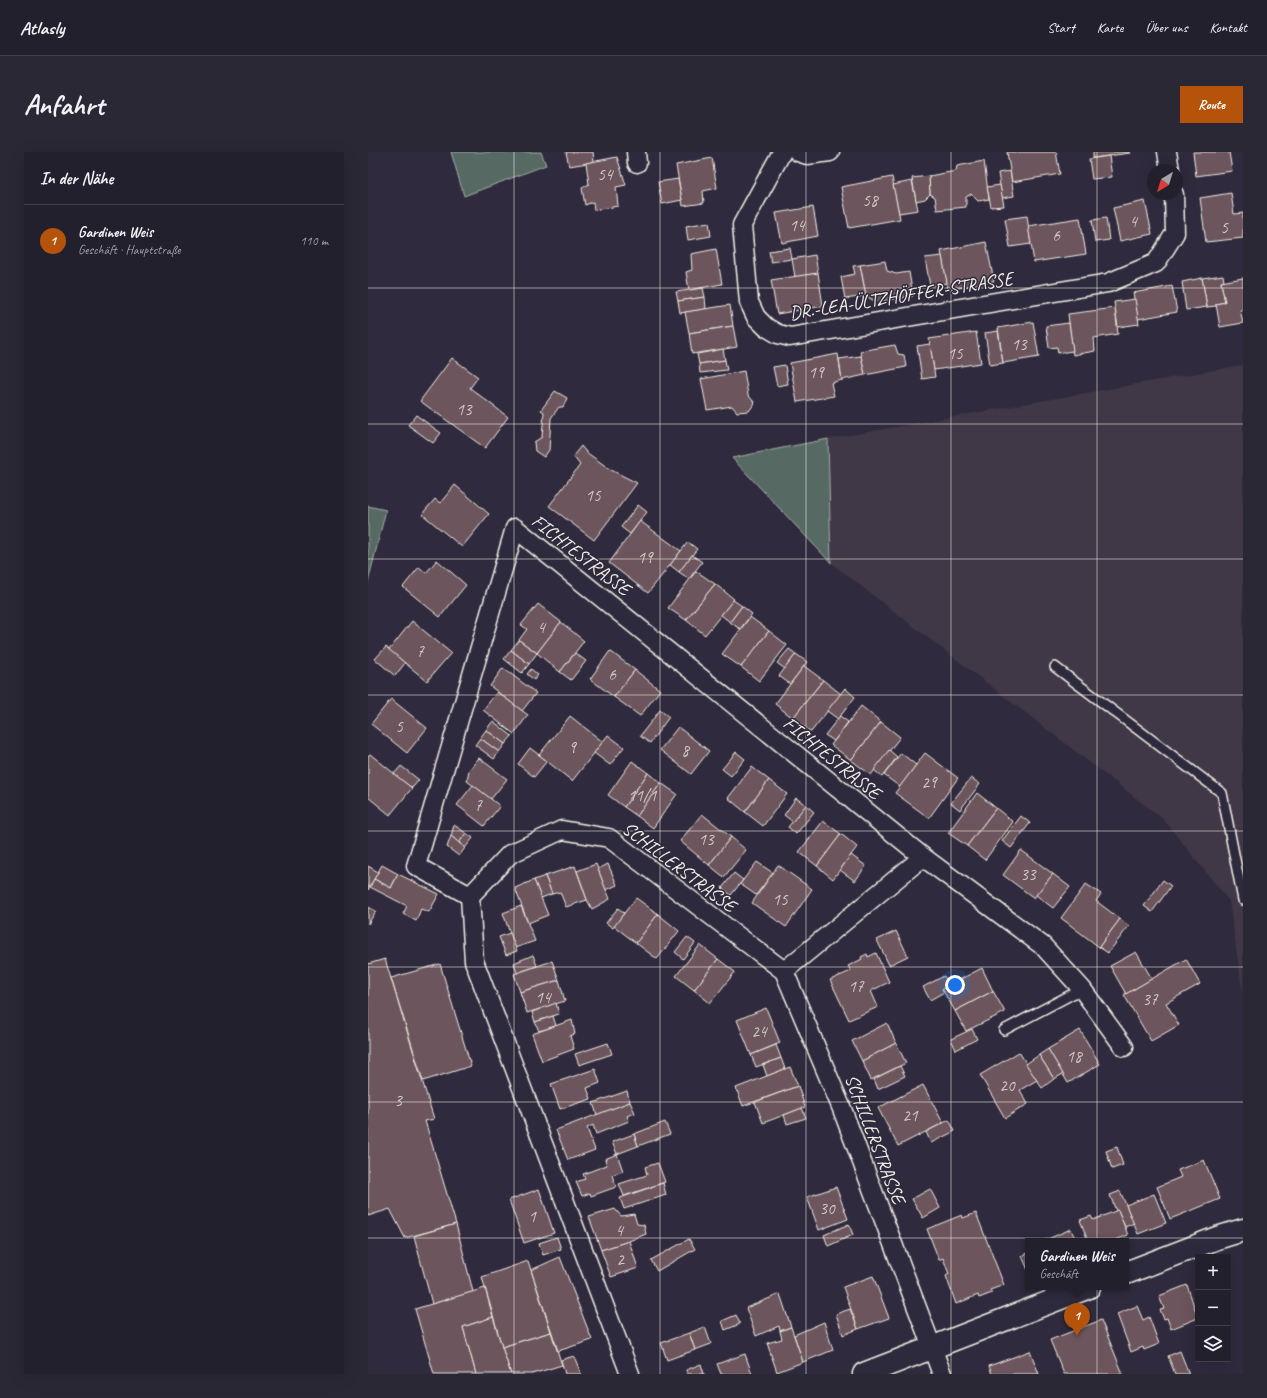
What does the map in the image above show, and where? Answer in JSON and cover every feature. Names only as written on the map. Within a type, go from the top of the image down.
[{"type":"street","name":"DR.-LEA-ÜLTZHÖFFER-STRASSE","points":[[782,152],[742,225],[749,302],[756,317],[766,327],[778,334],[790,337],[1108,283],[1156,263],[1175,233],[1174,200]]},
{"type":"street","points":[[798,152],[807,155],[830,152]]},
{"type":"street","points":[[1167,152],[1169,164]]},
{"type":"street","name":"FICHTESTRASSE","points":[[470,896],[416,866],[515,528],[923,857],[1043,946],[1082,989],[1124,1047]]},
{"type":"street","name":"SCHILLERSTRASSE","points":[[470,896],[510,854],[562,830],[609,838],[784,971],[842,1109],[942,1374]]},
{"type":"street","points":[[784,971],[923,857]]},
{"type":"street","points":[[470,896],[474,961],[630,1374]]},
{"type":"street","points":[[1129,1272],[1217,1238],[1243,1230]]},
{"type":"street","points":[[864,1374],[1081,1290]]},
{"type":"lane","points":[[1055,667],[1222,793],[1243,900]]},
{"type":"lane","points":[[1004,1030],[1082,989]]},
{"type":"shaded area","points":[[1243,365],[1243,995],[1229,901],[1163,819],[831,563],[828,439]]},
{"type":"green space","points":[[451,152],[541,152],[546,165],[464,196]]},
{"type":"green space","points":[[828,439],[831,563],[732,458]]},
{"type":"green space","points":[[368,506],[386,510],[368,582]]},
{"type":"building","points":[[566,152],[593,152],[594,162],[569,166]]},
{"type":"building","points":[[1007,152],[1056,152],[1060,174],[1012,182]]},
{"type":"building","points":[[1093,152],[1130,152],[1130,153],[1093,158]]},
{"type":"building","points":[[1193,152],[1229,152],[1232,171],[1196,176]]},
{"type":"building","points":[[1109,156],[1112,177],[1092,179],[1089,159]]},
{"type":"building","points":[[617,157],[626,185],[616,187],[618,206],[594,210],[593,202],[585,205],[582,188],[589,184],[586,163]]},
{"type":"building","points":[[712,158],[717,188],[703,191],[704,203],[683,206],[676,165]]},
{"type":"building","points":[[984,161],[989,199],[978,201],[971,194],[966,197],[966,207],[937,210],[935,197],[930,194],[929,176],[956,171],[957,166]]},
{"type":"building","points":[[1010,171],[1014,196],[1002,198],[998,173]]},
{"type":"building","points":[[929,176],[930,194],[925,199],[916,201],[912,178]]},
{"type":"building","points":[[892,177],[900,219],[849,228],[841,187]]},
{"type":"building","points":[[678,179],[682,200],[662,204],[658,182]]},
{"type":"building","points":[[912,181],[918,210],[899,213],[893,185]]},
{"type":"building","points":[[1000,185],[1004,206],[991,207],[987,187]]},
{"type":"building","points":[[1231,193],[1234,214],[1243,213],[1243,238],[1206,242],[1200,198]]},
{"type":"building","points":[[1145,201],[1152,234],[1120,241],[1113,208]]},
{"type":"building","points":[[813,207],[818,236],[782,243],[776,213]]},
{"type":"building","points":[[1027,216],[1031,244],[1010,247],[1005,219]]},
{"type":"building","points":[[1080,218],[1086,254],[1034,262],[1028,226]]},
{"type":"building","points":[[1106,218],[1109,240],[1095,242],[1092,220]]},
{"type":"building","points":[[709,222],[711,236],[688,240],[686,226]]},
{"type":"building","points":[[986,242],[994,281],[948,290],[941,251]]},
{"type":"building","points":[[790,248],[792,259],[771,262],[769,251]]},
{"type":"building","points":[[716,249],[722,284],[689,290],[686,272],[692,270],[691,254]]},
{"type":"building","points":[[815,255],[818,273],[795,277],[792,259]]},
{"type":"building","points":[[942,256],[947,283],[930,286],[925,258]]},
{"type":"building","points":[[885,261],[887,271],[896,274],[909,272],[913,296],[876,302],[866,296],[860,265]]},
{"type":"building","points":[[860,265],[866,296],[845,299],[841,277],[855,274],[853,266]]},
{"type":"building","points":[[818,273],[823,306],[777,314],[771,280]]},
{"type":"building","points":[[1223,275],[1224,282],[1221,282],[1225,302],[1216,304],[1216,306],[1207,307],[1202,278]]},
{"type":"building","points":[[1202,278],[1207,307],[1186,310],[1182,282]]},
{"type":"building","points":[[1243,278],[1243,310],[1240,310],[1243,323],[1220,327],[1216,304],[1225,302],[1221,282]]},
{"type":"building","points":[[1172,286],[1177,312],[1138,319],[1133,293]]},
{"type":"building","points":[[703,288],[705,297],[678,301],[676,292]]},
{"type":"building","points":[[705,297],[706,309],[680,313],[678,301]]},
{"type":"building","points":[[1135,299],[1139,324],[1118,327],[1114,302]]},
{"type":"building","points":[[730,305],[733,326],[689,333],[685,312]]},
{"type":"building","points":[[1115,308],[1118,334],[1094,338],[1095,351],[1073,355],[1068,314]]},
{"type":"building","points":[[1033,322],[1039,357],[1003,363],[998,328]]},
{"type":"building","points":[[1069,323],[1073,351],[1058,353],[1057,347],[1049,348],[1046,326]]},
{"type":"building","points":[[733,326],[737,347],[692,354],[689,333]]},
{"type":"building","points":[[998,331],[1003,363],[990,365],[985,333]]},
{"type":"building","points":[[976,332],[981,363],[934,370],[929,339]]},
{"type":"building","points":[[930,344],[935,377],[922,379],[917,346]]},
{"type":"building","points":[[895,345],[898,354],[904,355],[906,367],[865,375],[860,351]]},
{"type":"building","points":[[723,349],[725,360],[699,364],[697,354]]},
{"type":"building","points":[[838,354],[842,380],[831,383],[834,396],[797,402],[790,363]]},
{"type":"building","points":[[861,356],[865,375],[842,380],[839,359]]},
{"type":"building","points":[[452,358],[478,377],[470,388],[508,417],[485,448],[420,401]]},
{"type":"building","points":[[725,360],[727,370],[700,373],[699,364]]},
{"type":"building","points":[[785,365],[788,384],[777,386],[773,367]]},
{"type":"building","points":[[744,371],[748,395],[755,403],[749,411],[737,412],[732,406],[707,410],[701,379]]},
{"type":"building","points":[[555,391],[567,398],[563,407],[559,407],[551,418],[549,450],[544,457],[535,451],[534,442],[542,437],[544,412],[541,410]]},
{"type":"building","points":[[416,415],[441,433],[433,443],[408,425]]},
{"type":"building","points":[[581,446],[586,452],[611,470],[637,483],[594,540],[549,506],[580,465],[573,456]]},
{"type":"building","points":[[455,485],[489,514],[462,547],[422,514],[435,499],[440,503]]},
{"type":"building","points":[[638,505],[647,512],[630,534],[621,527]]},
{"type":"building","points":[[640,521],[681,551],[648,593],[609,563]]},
{"type":"building","points":[[688,542],[697,549],[679,572],[670,565]]},
{"type":"building","points":[[692,555],[702,562],[689,579],[679,572]]},
{"type":"building","points":[[437,560],[466,585],[440,617],[403,587],[419,567],[426,573]]},
{"type":"building","points":[[696,571],[715,584],[686,620],[668,608]]},
{"type":"building","points":[[715,584],[734,599],[705,635],[686,620]]},
{"type":"building","points":[[733,600],[742,606],[730,622],[721,615]]},
{"type":"building","points":[[538,604],[561,622],[537,653],[519,640],[527,629],[521,625]]},
{"type":"building","points":[[742,606],[752,614],[740,629],[730,622]]},
{"type":"building","points":[[750,617],[769,631],[741,667],[722,654]]},
{"type":"building","points":[[412,621],[451,653],[427,681],[389,650]]},
{"type":"building","points":[[561,622],[584,641],[560,672],[537,653]]},
{"type":"building","points":[[769,631],[787,645],[759,681],[741,667]]},
{"type":"building","points":[[519,640],[537,653],[529,664],[511,650]]},
{"type":"building","points":[[386,647],[405,663],[395,676],[375,659]]},
{"type":"building","points":[[789,649],[796,654],[785,669],[777,663]]},
{"type":"building","points":[[511,650],[529,664],[522,673],[504,659]]},
{"type":"building","points":[[610,651],[635,670],[614,697],[590,679]]},
{"type":"building","points":[[575,653],[586,661],[571,680],[560,672]]},
{"type":"building","points":[[796,654],[807,662],[790,684],[779,676]]},
{"type":"building","points":[[804,666],[823,680],[793,718],[775,704]]},
{"type":"building","points":[[503,668],[536,693],[522,711],[490,686]]},
{"type":"building","points":[[531,669],[538,675],[534,680],[527,674]]},
{"type":"building","points":[[635,670],[660,690],[640,716],[614,697]]},
{"type":"building","points":[[823,680],[841,694],[811,732],[793,718]]},
{"type":"building","points":[[845,688],[855,697],[838,719],[827,711]]},
{"type":"building","points":[[497,692],[528,715],[514,734],[483,710]]},
{"type":"building","points":[[391,699],[427,728],[407,753],[371,724]]},
{"type":"building","points":[[861,706],[881,722],[851,760],[831,745]]},
{"type":"building","points":[[660,710],[669,717],[650,743],[640,736]]},
{"type":"building","points":[[570,716],[603,742],[572,781],[539,755]]},
{"type":"building","points":[[840,716],[848,722],[834,741],[825,735]]},
{"type":"building","points":[[493,721],[512,736],[505,744],[486,730]]},
{"type":"building","points":[[881,722],[900,737],[871,775],[851,760]]},
{"type":"building","points":[[678,727],[709,751],[691,774],[660,750]]},
{"type":"building","points":[[486,730],[505,744],[499,752],[480,738]]},
{"type":"building","points":[[608,735],[624,747],[610,765],[594,753]]},
{"type":"building","points":[[480,738],[499,752],[494,759],[475,745]]},
{"type":"building","points":[[530,748],[547,761],[534,777],[518,764]]},
{"type":"building","points":[[889,750],[897,757],[882,777],[874,770]]},
{"type":"building","points":[[736,752],[745,759],[731,776],[722,769]]},
{"type":"building","points":[[901,753],[916,765],[900,787],[884,775]]},
{"type":"building","points":[[925,753],[958,778],[929,818],[895,793]]},
{"type":"building","points":[[370,754],[412,788],[390,815],[368,797],[368,756]]},
{"type":"building","points":[[479,758],[507,779],[491,799],[467,781],[469,770]]},
{"type":"building","points":[[632,761],[648,773],[624,807],[608,795]]},
{"type":"building","points":[[401,766],[419,780],[412,788],[394,774]]},
{"type":"building","points":[[752,767],[769,780],[745,812],[728,798]]},
{"type":"building","points":[[648,773],[661,783],[637,816],[624,807]]},
{"type":"building","points":[[971,778],[980,784],[960,810],[951,803]]},
{"type":"building","points":[[769,780],[787,794],[763,826],[745,812]]},
{"type":"building","points":[[661,783],[677,794],[653,828],[637,816]]},
{"type":"building","points":[[473,785],[500,806],[484,826],[457,805]]},
{"type":"building","points":[[977,793],[996,808],[967,846],[948,833]]},
{"type":"building","points":[[796,798],[806,805],[793,822],[784,815]]},
{"type":"building","points":[[806,805],[814,812],[796,834],[788,827]]},
{"type":"building","points":[[996,808],[1013,822],[985,860],[967,846]]},
{"type":"building","points":[[702,814],[731,837],[709,865],[680,841]]},
{"type":"building","points":[[1021,816],[1030,823],[1011,848],[1002,841]]},
{"type":"building","points":[[823,821],[841,834],[817,866],[799,852]]},
{"type":"building","points":[[454,825],[466,833],[459,843],[451,836]]},
{"type":"building","points":[[466,833],[473,838],[465,848],[459,843]]},
{"type":"building","points":[[841,834],[857,847],[833,879],[817,866]]},
{"type":"building","points":[[451,836],[465,848],[459,856],[447,847]]},
{"type":"building","points":[[731,837],[746,850],[724,877],[709,865]]},
{"type":"building","points":[[1021,850],[1053,874],[1034,898],[1003,875]]},
{"type":"building","points":[[851,855],[866,866],[855,881],[840,870]]},
{"type":"building","points":[[757,862],[773,873],[756,895],[740,884]]},
{"type":"building","points":[[596,864],[610,899],[592,909],[587,900],[577,871]]},
{"type":"building","points":[[608,864],[617,885],[606,890],[598,869]]},
{"type":"building","points":[[382,865],[398,874],[391,888],[374,879]]},
{"type":"building","points":[[778,865],[812,889],[786,927],[752,903]]},
{"type":"building","points":[[368,866],[378,872],[368,890]]},
{"type":"building","points":[[575,866],[587,900],[566,907],[560,892],[552,894],[545,876]]},
{"type":"building","points":[[734,873],[743,880],[731,895],[722,888]]},
{"type":"building","points":[[398,874],[439,894],[429,912],[421,909],[416,921],[403,914],[407,906],[370,887],[374,879],[391,888]]},
{"type":"building","points":[[1053,874],[1070,887],[1053,908],[1036,895]]},
{"type":"building","points":[[545,876],[552,894],[541,898],[534,880]]},
{"type":"building","points":[[534,880],[548,915],[528,923],[515,888]]},
{"type":"building","points":[[1163,880],[1171,886],[1152,912],[1144,906]]},
{"type":"building","points":[[1086,884],[1101,894],[1096,901],[1120,919],[1099,947],[1061,918]]},
{"type":"building","points":[[636,898],[658,914],[636,943],[614,926]]},
{"type":"building","points":[[521,906],[535,941],[515,948],[503,913]]},
{"type":"building","points":[[368,907],[376,911],[368,924]]},
{"type":"building","points":[[618,908],[624,913],[613,928],[606,923]]},
{"type":"building","points":[[658,914],[679,931],[657,959],[636,943]]},
{"type":"building","points":[[1120,919],[1129,926],[1108,953],[1099,947]]},
{"type":"building","points":[[896,931],[908,956],[889,965],[877,940]]},
{"type":"building","points":[[510,933],[517,951],[506,955],[499,937]]},
{"type":"building","points":[[687,937],[695,943],[683,959],[675,952]]},
{"type":"building","points":[[700,945],[718,959],[694,990],[676,976]]},
{"type":"building","points":[[1136,952],[1152,979],[1126,994],[1110,966]]},
{"type":"building","points":[[876,953],[889,982],[871,991],[878,1007],[849,1020],[830,980],[851,971],[848,966],[862,959],[861,957],[867,954],[868,957]]},
{"type":"building","points":[[533,955],[537,966],[517,973],[514,963]]},
{"type":"building","points":[[385,959],[434,1119],[425,1121],[456,1224],[405,1238],[390,1209],[368,1216],[368,964]]},
{"type":"building","points":[[718,959],[735,972],[710,1003],[694,990]]},
{"type":"building","points":[[1186,959],[1200,984],[1166,1003],[1179,1025],[1151,1041],[1124,995]]},
{"type":"building","points":[[552,961],[559,980],[520,992],[514,974]]},
{"type":"building","points":[[440,964],[471,1066],[423,1081],[391,978]]},
{"type":"building","points":[[982,968],[993,991],[955,1011],[942,989]]},
{"type":"building","points":[[944,976],[950,985],[942,989],[944,992],[930,1000],[923,987]]},
{"type":"building","points":[[559,980],[565,1001],[527,1013],[520,992]]},
{"type":"building","points":[[993,991],[1005,1012],[966,1031],[955,1011]]},
{"type":"building","points":[[556,1003],[559,1014],[535,1022],[532,1012]]},
{"type":"building","points":[[766,1008],[780,1043],[751,1055],[737,1020]]},
{"type":"building","points":[[553,1016],[556,1026],[539,1031],[535,1022]]},
{"type":"building","points":[[572,1020],[575,1034],[570,1036],[574,1049],[542,1061],[532,1034]]},
{"type":"building","points":[[887,1023],[896,1043],[862,1061],[852,1041]]},
{"type":"building","points":[[972,1029],[977,1039],[956,1050],[951,1039]]},
{"type":"building","points":[[1080,1030],[1100,1064],[1068,1083],[1048,1049]]},
{"type":"building","points":[[608,1043],[612,1054],[579,1065],[575,1054]]},
{"type":"building","points":[[896,1043],[906,1063],[871,1080],[862,1061]]},
{"type":"building","points":[[776,1045],[781,1058],[756,1067],[751,1055]]},
{"type":"building","points":[[1048,1049],[1063,1074],[1054,1079],[1039,1055]]},
{"type":"building","points":[[1019,1052],[1037,1080],[1020,1090],[1028,1104],[1005,1118],[980,1075]]},
{"type":"building","points":[[1039,1055],[1054,1079],[1042,1088],[1026,1064]]},
{"type":"building","points":[[781,1058],[785,1069],[767,1076],[763,1065]]},
{"type":"building","points":[[900,1066],[905,1076],[878,1089],[874,1079]]},
{"type":"building","points":[[790,1067],[798,1086],[743,1106],[736,1088]]},
{"type":"building","points":[[595,1069],[600,1083],[587,1088],[591,1099],[560,1109],[551,1084]]},
{"type":"building","points":[[923,1085],[943,1123],[898,1146],[878,1108]]},
{"type":"building","points":[[798,1086],[805,1107],[763,1123],[755,1102]]},
{"type":"building","points":[[627,1091],[630,1102],[597,1115],[593,1103]]},
{"type":"building","points":[[630,1102],[635,1113],[627,1116],[629,1121],[596,1134],[593,1125],[587,1128],[595,1150],[568,1160],[556,1130]]},
{"type":"building","points":[[802,1108],[806,1118],[787,1124],[784,1115]]},
{"type":"building","points":[[949,1120],[955,1131],[931,1143],[926,1132]]},
{"type":"building","points":[[665,1122],[670,1134],[638,1146],[634,1134]]},
{"type":"building","points":[[634,1134],[638,1146],[617,1154],[612,1142]]},
{"type":"building","points":[[1117,1147],[1123,1165],[1112,1169],[1106,1151]]},
{"type":"building","points":[[617,1154],[623,1171],[612,1175],[616,1187],[591,1196],[590,1193],[582,1196],[576,1182],[585,1179],[583,1174],[607,1165],[605,1159]]},
{"type":"building","points":[[1204,1160],[1220,1199],[1170,1219],[1157,1187],[1181,1177],[1178,1170]]},
{"type":"building","points":[[658,1163],[665,1182],[624,1196],[619,1184],[647,1175],[645,1167]]},
{"type":"building","points":[[663,1183],[666,1195],[624,1209],[620,1198]]},
{"type":"building","points":[[836,1187],[848,1219],[819,1230],[807,1197]]},
{"type":"building","points":[[539,1189],[554,1233],[524,1243],[509,1200]]},
{"type":"building","points":[[930,1189],[940,1208],[923,1218],[912,1199]]},
{"type":"building","points":[[1120,1191],[1134,1223],[1125,1227],[1118,1210],[1116,1211],[1110,1195]]},
{"type":"building","points":[[1154,1194],[1166,1223],[1138,1234],[1126,1205]]},
{"type":"building","points":[[615,1209],[621,1216],[634,1214],[637,1224],[644,1225],[646,1234],[601,1250],[589,1217]]},
{"type":"building","points":[[1118,1210],[1128,1235],[1120,1238],[1087,1238],[1080,1220],[1091,1216],[1093,1220]]},
{"type":"building","points":[[976,1213],[1004,1285],[990,1290],[992,1293],[979,1298],[978,1295],[956,1304],[946,1276],[949,1274],[943,1258],[939,1260],[927,1229],[962,1215],[963,1218]]},
{"type":"building","points":[[456,1224],[473,1292],[432,1304],[414,1236]]},
{"type":"building","points":[[849,1224],[853,1235],[828,1246],[824,1235]]},
{"type":"building","points":[[1071,1229],[1075,1238],[1050,1238]]},
{"type":"building","points":[[557,1237],[561,1249],[543,1255],[539,1243]]},
{"type":"building","points":[[689,1239],[695,1249],[657,1271],[651,1260]]},
{"type":"building","points":[[629,1241],[638,1268],[611,1277],[601,1250]]},
{"type":"building","points":[[1025,1254],[1025,1263],[1022,1256]]},
{"type":"building","points":[[560,1257],[592,1340],[558,1351],[531,1270]]},
{"type":"building","points":[[528,1261],[551,1332],[502,1347],[482,1277]]},
{"type":"building","points":[[873,1276],[889,1318],[858,1329],[843,1287]]},
{"type":"building","points":[[1187,1285],[1195,1309],[1195,1319],[1171,1329],[1167,1318],[1164,1319],[1160,1310],[1164,1309],[1159,1296]]},
{"type":"building","points":[[485,1288],[493,1317],[463,1327],[476,1374],[434,1374],[415,1309]]},
{"type":"building","points":[[780,1294],[791,1327],[780,1331],[779,1326],[756,1336],[746,1308]]},
{"type":"building","points":[[1137,1306],[1143,1320],[1149,1317],[1159,1344],[1144,1350],[1143,1347],[1131,1352],[1117,1314]]},
{"type":"building","points":[[850,1309],[858,1329],[843,1335],[836,1314]]},
{"type":"building","points":[[736,1315],[740,1324],[725,1330],[722,1321]]},
{"type":"building","points":[[493,1317],[511,1374],[476,1374],[463,1327]]},
{"type":"building","points":[[1101,1320],[1123,1374],[1064,1374],[1050,1340]]},
{"type":"building","points":[[824,1322],[833,1350],[803,1362],[794,1335]]},
{"type":"building","points":[[705,1327],[711,1344],[695,1350],[689,1333]]},
{"type":"building","points":[[791,1327],[803,1362],[777,1372],[767,1343],[782,1339],[780,1331]]},
{"type":"building","points":[[551,1332],[562,1365],[532,1374],[511,1374],[502,1347]]},
{"type":"building","points":[[689,1333],[695,1350],[667,1360],[661,1343]]},
{"type":"building","points":[[1030,1351],[1039,1374],[992,1374],[989,1366]]},
{"type":"building","points":[[1180,1351],[1189,1374],[1175,1374],[1168,1356]]},
{"type":"building","points":[[745,1354],[752,1374],[721,1374],[717,1364]]},
{"type":"building","points":[[574,1356],[581,1374],[565,1374],[561,1360]]},
{"type":"building","points":[[701,1364],[704,1374],[687,1374],[686,1370]]},
{"type":"place","name":"Gardinen Weis","points":[[1077,1336]]}]
